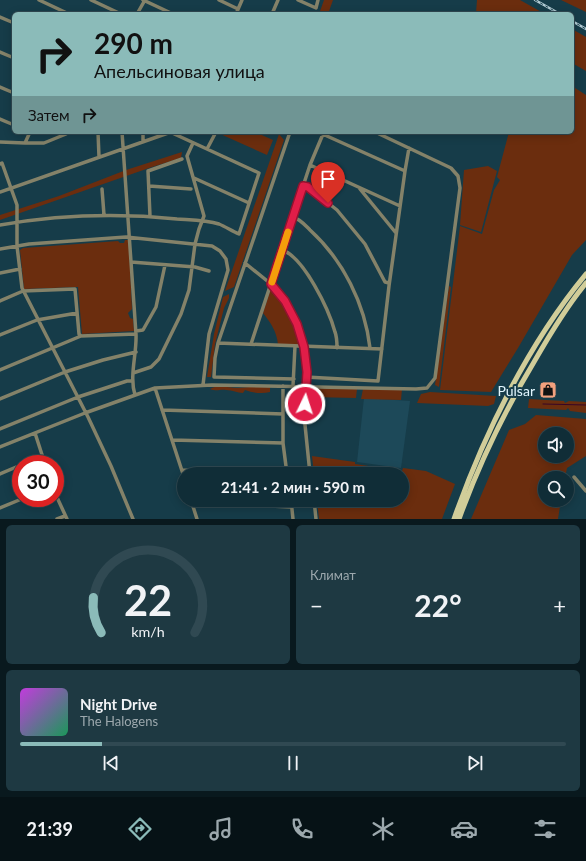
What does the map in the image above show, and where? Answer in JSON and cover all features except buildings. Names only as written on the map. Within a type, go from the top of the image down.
[{"type":"main road","points":[[459,519],[470,487],[500,420],[544,334],[586,274]]},
{"type":"main road","points":[[454,519],[465,487],[483,445],[511,390],[586,283]]},
{"type":"street","points":[[39,0],[65,12]]},
{"type":"street","points":[[91,0],[117,12]]},
{"type":"street","points":[[138,12],[144,0],[169,12]]},
{"type":"street","points":[[219,0],[238,9]]},
{"type":"street","points":[[237,12],[242,0]]},
{"type":"street","points":[[273,12],[278,0]]},
{"type":"street","points":[[298,0],[316,8],[318,0]]},
{"type":"street","points":[[0,17],[12,22]]},
{"type":"street","points":[[0,52],[12,57]]},
{"type":"street","points":[[0,87],[12,92]]},
{"type":"street","points":[[0,119],[12,124]]},
{"type":"street","points":[[25,143],[29,134]]},
{"type":"street","points":[[0,142],[44,143],[66,134]]},
{"type":"street","points":[[98,134],[99,157]]},
{"type":"street","points":[[122,134],[136,332],[136,352],[132,381],[135,395]]},
{"type":"street","points":[[143,134],[143,142]]},
{"type":"street","points":[[0,192],[165,134]]},
{"type":"street","points":[[0,225],[16,222],[104,215],[127,215],[202,221],[220,224],[239,234],[259,173],[175,134]]},
{"type":"street","points":[[208,150],[215,134]]},
{"type":"street","points":[[289,134],[218,343],[215,358],[214,377],[294,379]]},
{"type":"street","points":[[251,344],[310,165],[323,134],[405,171]]},
{"type":"street","points":[[0,447],[85,413],[155,388],[203,385],[427,388],[435,378],[460,188],[458,176],[450,168],[379,134]]},
{"type":"street","points":[[133,373],[156,364],[163,353],[181,314],[189,290],[198,229],[204,216],[187,156],[193,142]]},
{"type":"street","points":[[306,377],[378,381],[389,283],[409,148]]},
{"type":"street","points":[[150,216],[148,171],[182,159]]},
{"type":"street","points":[[0,164],[2,163],[17,205],[17,246],[23,291],[114,472],[133,519]]},
{"type":"street","points":[[310,165],[400,206]]},
{"type":"street","points":[[194,178],[249,203]]},
{"type":"street","points":[[149,186],[191,188]]},
{"type":"street","points":[[303,186],[308,187],[337,210],[365,244],[385,282],[389,283]]},
{"type":"street","points":[[358,187],[396,233]]},
{"type":"street","points":[[102,189],[104,215]]},
{"type":"street","points":[[293,217],[317,236],[337,261],[353,288],[361,309],[369,338],[370,348]]},
{"type":"street","points":[[0,249],[17,246],[129,238],[212,246],[220,251],[226,259],[228,270],[210,334],[203,385]]},
{"type":"street","points":[[282,250],[288,252],[300,265],[316,288],[330,316],[336,334],[337,348]]},
{"type":"street","points":[[131,262],[192,267],[209,271]]},
{"type":"street","points":[[245,263],[271,284],[288,307],[297,324],[304,347],[306,377],[305,431],[309,467]]},
{"type":"street","points":[[0,370],[81,336],[136,332],[143,330],[156,307],[165,265]]},
{"type":"street","points":[[0,273],[20,269]]},
{"type":"street","points":[[0,301],[23,291],[75,289],[79,334],[81,336]]},
{"type":"street","points":[[0,335],[38,320],[77,313]]},
{"type":"street","points":[[218,343],[382,349]]},
{"type":"street","points":[[293,386],[295,346]]},
{"type":"street","points":[[0,399],[65,372],[103,360],[136,352]]},
{"type":"street","points":[[0,429],[78,398],[128,381],[132,381]]},
{"type":"street","points":[[283,386],[283,443],[286,467]]},
{"type":"street","points":[[155,388],[181,467]]},
{"type":"street","points":[[162,410],[283,414]]},
{"type":"street","points":[[35,433],[42,455]]},
{"type":"street","points":[[172,440],[283,443]]},
{"type":"street","points":[[0,474],[12,469]]},
{"type":"street","points":[[574,477],[586,491]]},
{"type":"street","points":[[0,508],[12,503]]},
{"type":"street","points":[[57,519],[66,517],[61,507]]},
{"type":"street","points":[[194,507],[198,519]]},
{"type":"street","points":[[291,507],[293,519]]},
{"type":"street","points":[[315,507],[316,519]]},
{"type":"shaded area","points":[[324,0],[333,0],[329,12],[320,12]]},
{"type":"shaded area","points":[[477,0],[520,0],[541,12],[476,12]]},
{"type":"shaded area","points":[[561,0],[586,0],[586,12]]},
{"type":"shaded area","points":[[574,30],[586,37],[586,71],[574,64]]},
{"type":"shaded area","points":[[574,87],[586,95],[586,240],[572,255],[491,392],[440,390],[460,226],[482,234],[494,190],[500,180],[497,177],[508,134],[574,134]]},
{"type":"shaded area","points":[[220,134],[260,134],[273,140],[267,155]]},
{"type":"shaded area","points":[[279,134],[284,140],[234,287],[225,291]]},
{"type":"shaded area","points":[[182,152],[181,158],[0,220],[0,215],[59,196],[126,170]]},
{"type":"shaded area","points":[[488,166],[497,171],[481,232],[460,225],[464,170]]},
{"type":"shaded area","points":[[125,240],[128,240],[129,244],[132,309],[128,313],[130,318],[133,319],[134,331],[82,334],[78,287],[24,289],[20,250],[23,248],[118,241],[120,243],[124,243]]},
{"type":"shaded area","points":[[449,286],[451,287],[439,387],[435,385]]},
{"type":"shaded area","points":[[275,290],[284,302],[294,321],[302,342],[300,346],[278,345],[273,328],[263,313],[270,291]]},
{"type":"shaded area","points":[[229,294],[215,344],[211,377],[207,377],[214,334],[223,297]]},
{"type":"shaded area","points":[[220,386],[238,388],[270,386],[270,392],[264,393],[245,390],[241,393],[228,390],[210,389]]},
{"type":"shaded area","points":[[318,387],[357,389],[356,398],[311,397],[311,390]]},
{"type":"shaded area","points":[[363,389],[402,389],[401,400],[361,399]]},
{"type":"shaded area","points":[[430,392],[496,396],[494,404],[488,406],[417,403],[421,394]]},
{"type":"shaded area","points":[[364,398],[410,401],[401,467],[357,462]]},
{"type":"shaded area","points":[[529,399],[564,401],[565,403],[569,401],[586,402],[586,413],[570,411],[568,408],[566,410],[528,408]]},
{"type":"shaded area","points":[[536,415],[586,419],[586,456],[567,468],[566,471],[538,471],[538,507],[560,507],[558,519],[471,519],[509,430],[525,424]]},
{"type":"shaded area","points":[[312,456],[355,462],[355,464],[375,467],[313,467]]},
{"type":"shaded area","points":[[409,469],[426,471],[455,484],[442,519],[319,519],[318,507],[409,507]]},
{"type":"waterway","points":[[543,404],[586,405]]},
{"type":"railway","points":[[535,0],[556,12]]},
{"type":"railway","points":[[574,22],[586,29]]},
{"type":"slow traffic","points":[[272,282],[288,232]]},
{"type":"place","name":"Pulsar","points":[[548,390]]},
{"type":"route","points":[[305,404],[307,372],[304,347],[297,324],[285,301],[271,284],[303,186],[308,187],[328,203]]}]
